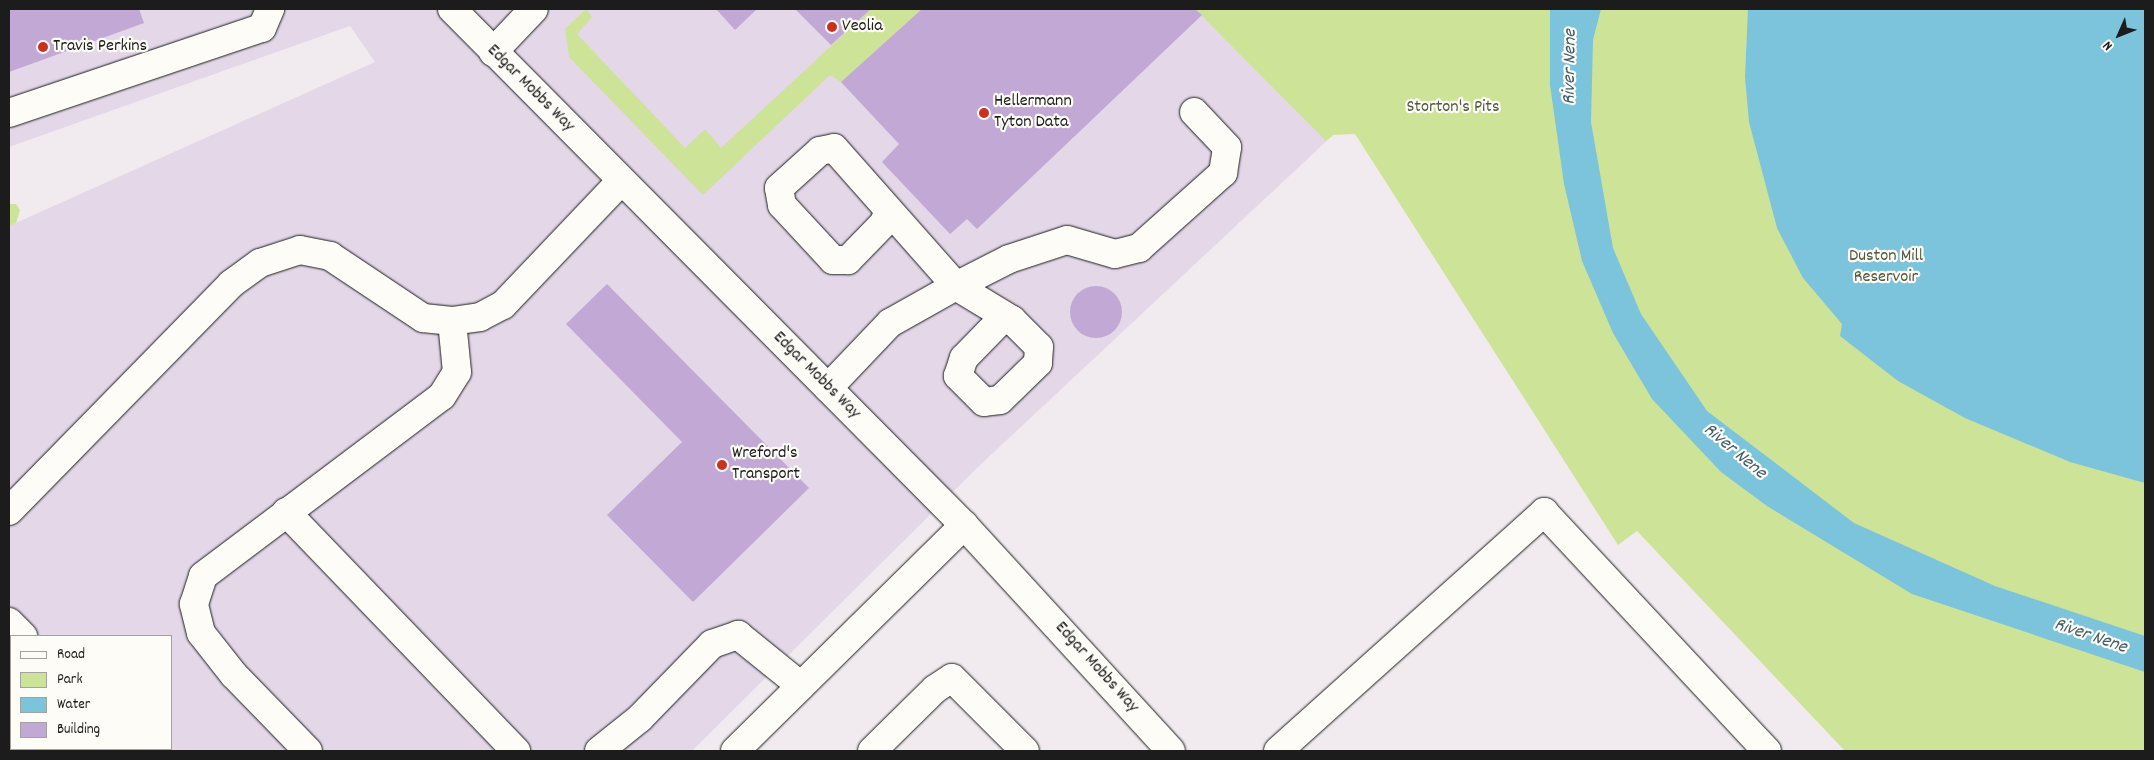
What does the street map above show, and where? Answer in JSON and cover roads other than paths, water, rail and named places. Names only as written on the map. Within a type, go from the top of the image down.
[{"type":"street","points":[[9,113],[262,28],[270,9]]},
{"type":"street","name":"Edgar Mobbs Way","points":[[452,9],[964,525],[1171,751]]},
{"type":"street","points":[[493,52],[534,9]]},
{"type":"street","points":[[828,388],[890,323],[956,286],[1010,259],[1067,240],[1115,254],[1139,248],[1223,173],[1227,146],[1194,112]]},
{"type":"street","points":[[9,511],[231,284],[280,254],[300,250],[330,256],[423,318],[452,321],[480,317],[503,305],[621,181]]},
{"type":"street","points":[[888,212],[956,286],[1012,320]]},
{"type":"street","points":[[308,751],[234,675],[201,633],[194,604],[203,576],[442,396],[456,372],[452,321]]},
{"type":"street","points":[[286,512],[516,751]]},
{"type":"street","points":[[1278,751],[1544,512],[1767,751]]},
{"type":"street","points":[[735,751],[964,525]]},
{"type":"street","points":[[9,622],[22,635]]},
{"type":"street","points":[[599,751],[640,718],[712,644],[738,635],[802,686]]},
{"type":"street","points":[[872,751],[952,678],[1025,751]]},
{"type":"water","name":"River Nene","points":[[1550,9],[1601,9],[1593,40],[1591,122],[1613,248],[1641,314],[1707,411],[1854,523],[1995,586],[2145,636],[2145,672],[1912,594],[1767,506],[1721,472],[1652,399],[1613,333],[1582,261],[1564,184],[1550,85]]},
{"type":"water","name":"Duston Mill Reservoir","points":[[1748,9],[2145,9],[2145,483],[2070,462],[1965,418],[1898,381],[1840,336],[1842,324],[1803,278],[1777,228],[1749,122],[1745,77]]},
{"type":"place","name":"Veolia","points":[[832,27]]},
{"type":"place","name":"Travis Perkins","points":[[43,47]]},
{"type":"place","name":"Hellermann Tyton Data","points":[[984,113]]},
{"type":"place","name":"Wreford's Transport","points":[[722,465]]},
{"type":"park label","name":"Storton's Pits","points":[[1453,108]]}]
